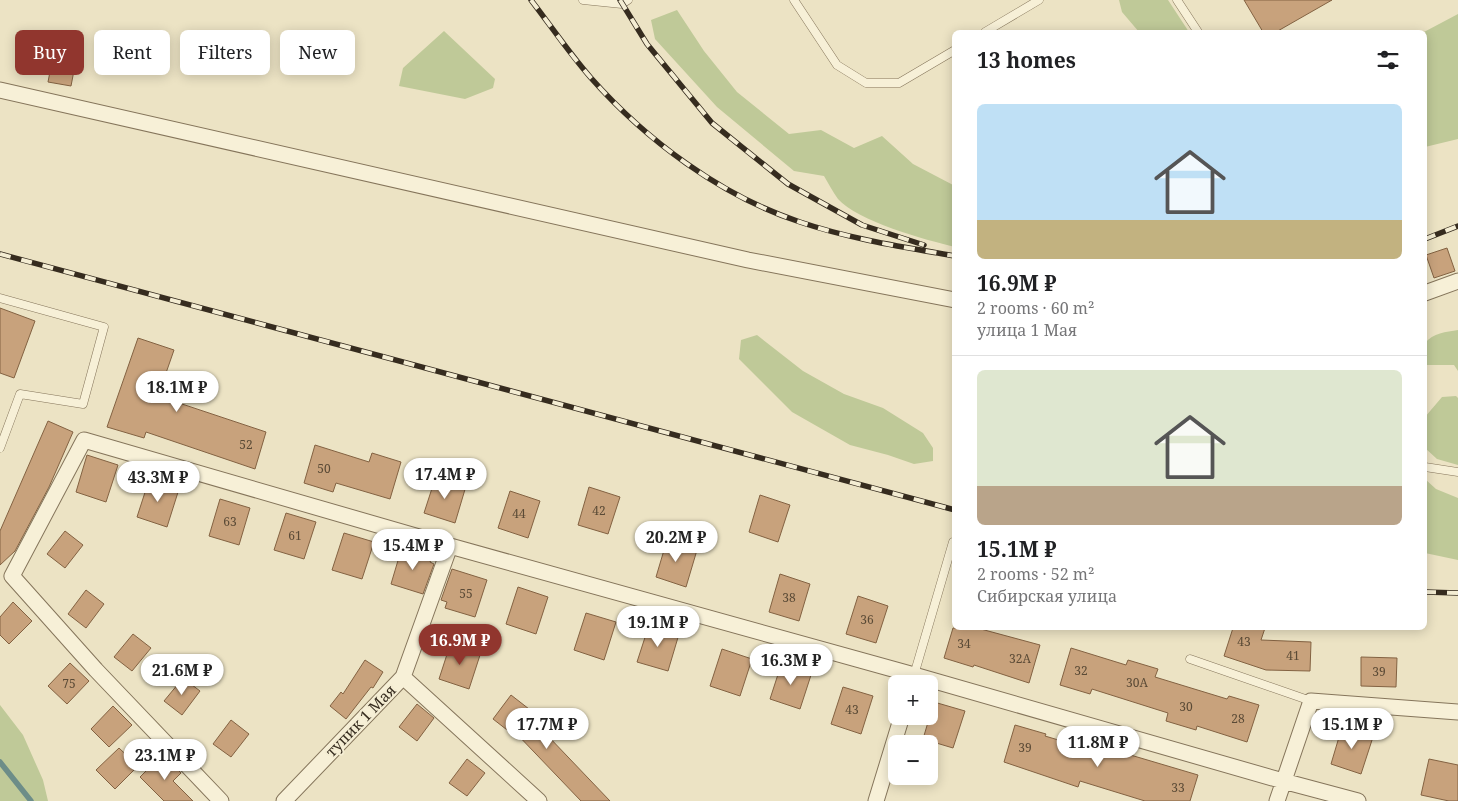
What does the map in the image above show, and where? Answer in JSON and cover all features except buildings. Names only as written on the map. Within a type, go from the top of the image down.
[{"type":"street","points":[[0,90],[748,260],[952,299]]},
{"type":"street","points":[[1427,292],[1458,281]]},
{"type":"street","points":[[221,801],[96,670],[12,576],[84,440],[899,675]]},
{"type":"street","name":"тупик 1 Мая","points":[[284,801],[403,677],[450,546]]},
{"type":"street","points":[[403,677],[539,801]]},
{"type":"street","points":[[938,686],[1358,801]]},
{"type":"street","points":[[1277,801],[1311,701],[1458,712]]},
{"type":"street","points":[[876,801],[899,725]]},
{"type":"lane","points":[[583,0],[622,4],[628,0]]},
{"type":"lane","points":[[794,0],[837,65],[866,83],[899,83],[952,52]]},
{"type":"lane","points":[[988,30],[1039,0]]},
{"type":"lane","points":[[1177,0],[1197,30]]},
{"type":"lane","points":[[0,298],[104,327],[84,404],[20,394],[0,448]]},
{"type":"lane","points":[[1427,467],[1458,472]]},
{"type":"lane","points":[[914,675],[952,545]]},
{"type":"lane","points":[[1190,659],[1311,701]]},
{"type":"green space","points":[[1119,0],[1168,0],[1188,30],[1137,30],[1122,12]]},
{"type":"green space","points":[[677,10],[704,51],[737,92],[789,134],[821,130],[854,148],[882,136],[913,164],[952,184],[952,246],[893,229],[860,215],[838,199],[824,176],[794,171],[717,107],[655,39],[651,20]]},
{"type":"green space","points":[[1458,14],[1458,139],[1427,147],[1427,30]]},
{"type":"green space","points":[[444,31],[495,79],[493,88],[465,99],[399,86],[403,68]]},
{"type":"green space","points":[[1458,330],[1458,371],[1454,365],[1427,365],[1427,341],[1444,332]]},
{"type":"green space","points":[[757,335],[803,371],[844,394],[883,408],[923,433],[933,448],[933,461],[914,464],[850,445],[792,412],[739,359],[741,340]]},
{"type":"green space","points":[[1456,396],[1458,398],[1458,465],[1437,459],[1427,450],[1427,415],[1442,397]]},
{"type":"green space","points":[[1427,481],[1436,489],[1458,498],[1458,560],[1427,553]]},
{"type":"green space","points":[[0,705],[23,735],[43,780],[48,801],[0,801]]},
{"type":"waterway","points":[[0,762],[31,801]]},
{"type":"railway","points":[[531,0],[575,59],[613,101],[660,144],[714,181],[771,211],[819,228],[877,242],[952,255]]},
{"type":"railway","points":[[620,0],[647,44],[712,123],[788,184],[862,225],[924,245]]},
{"type":"railway","points":[[1427,238],[1458,226]]},
{"type":"railway","points":[[0,254],[952,509]]},
{"type":"railway","points":[[1427,592],[1458,593]]}]
